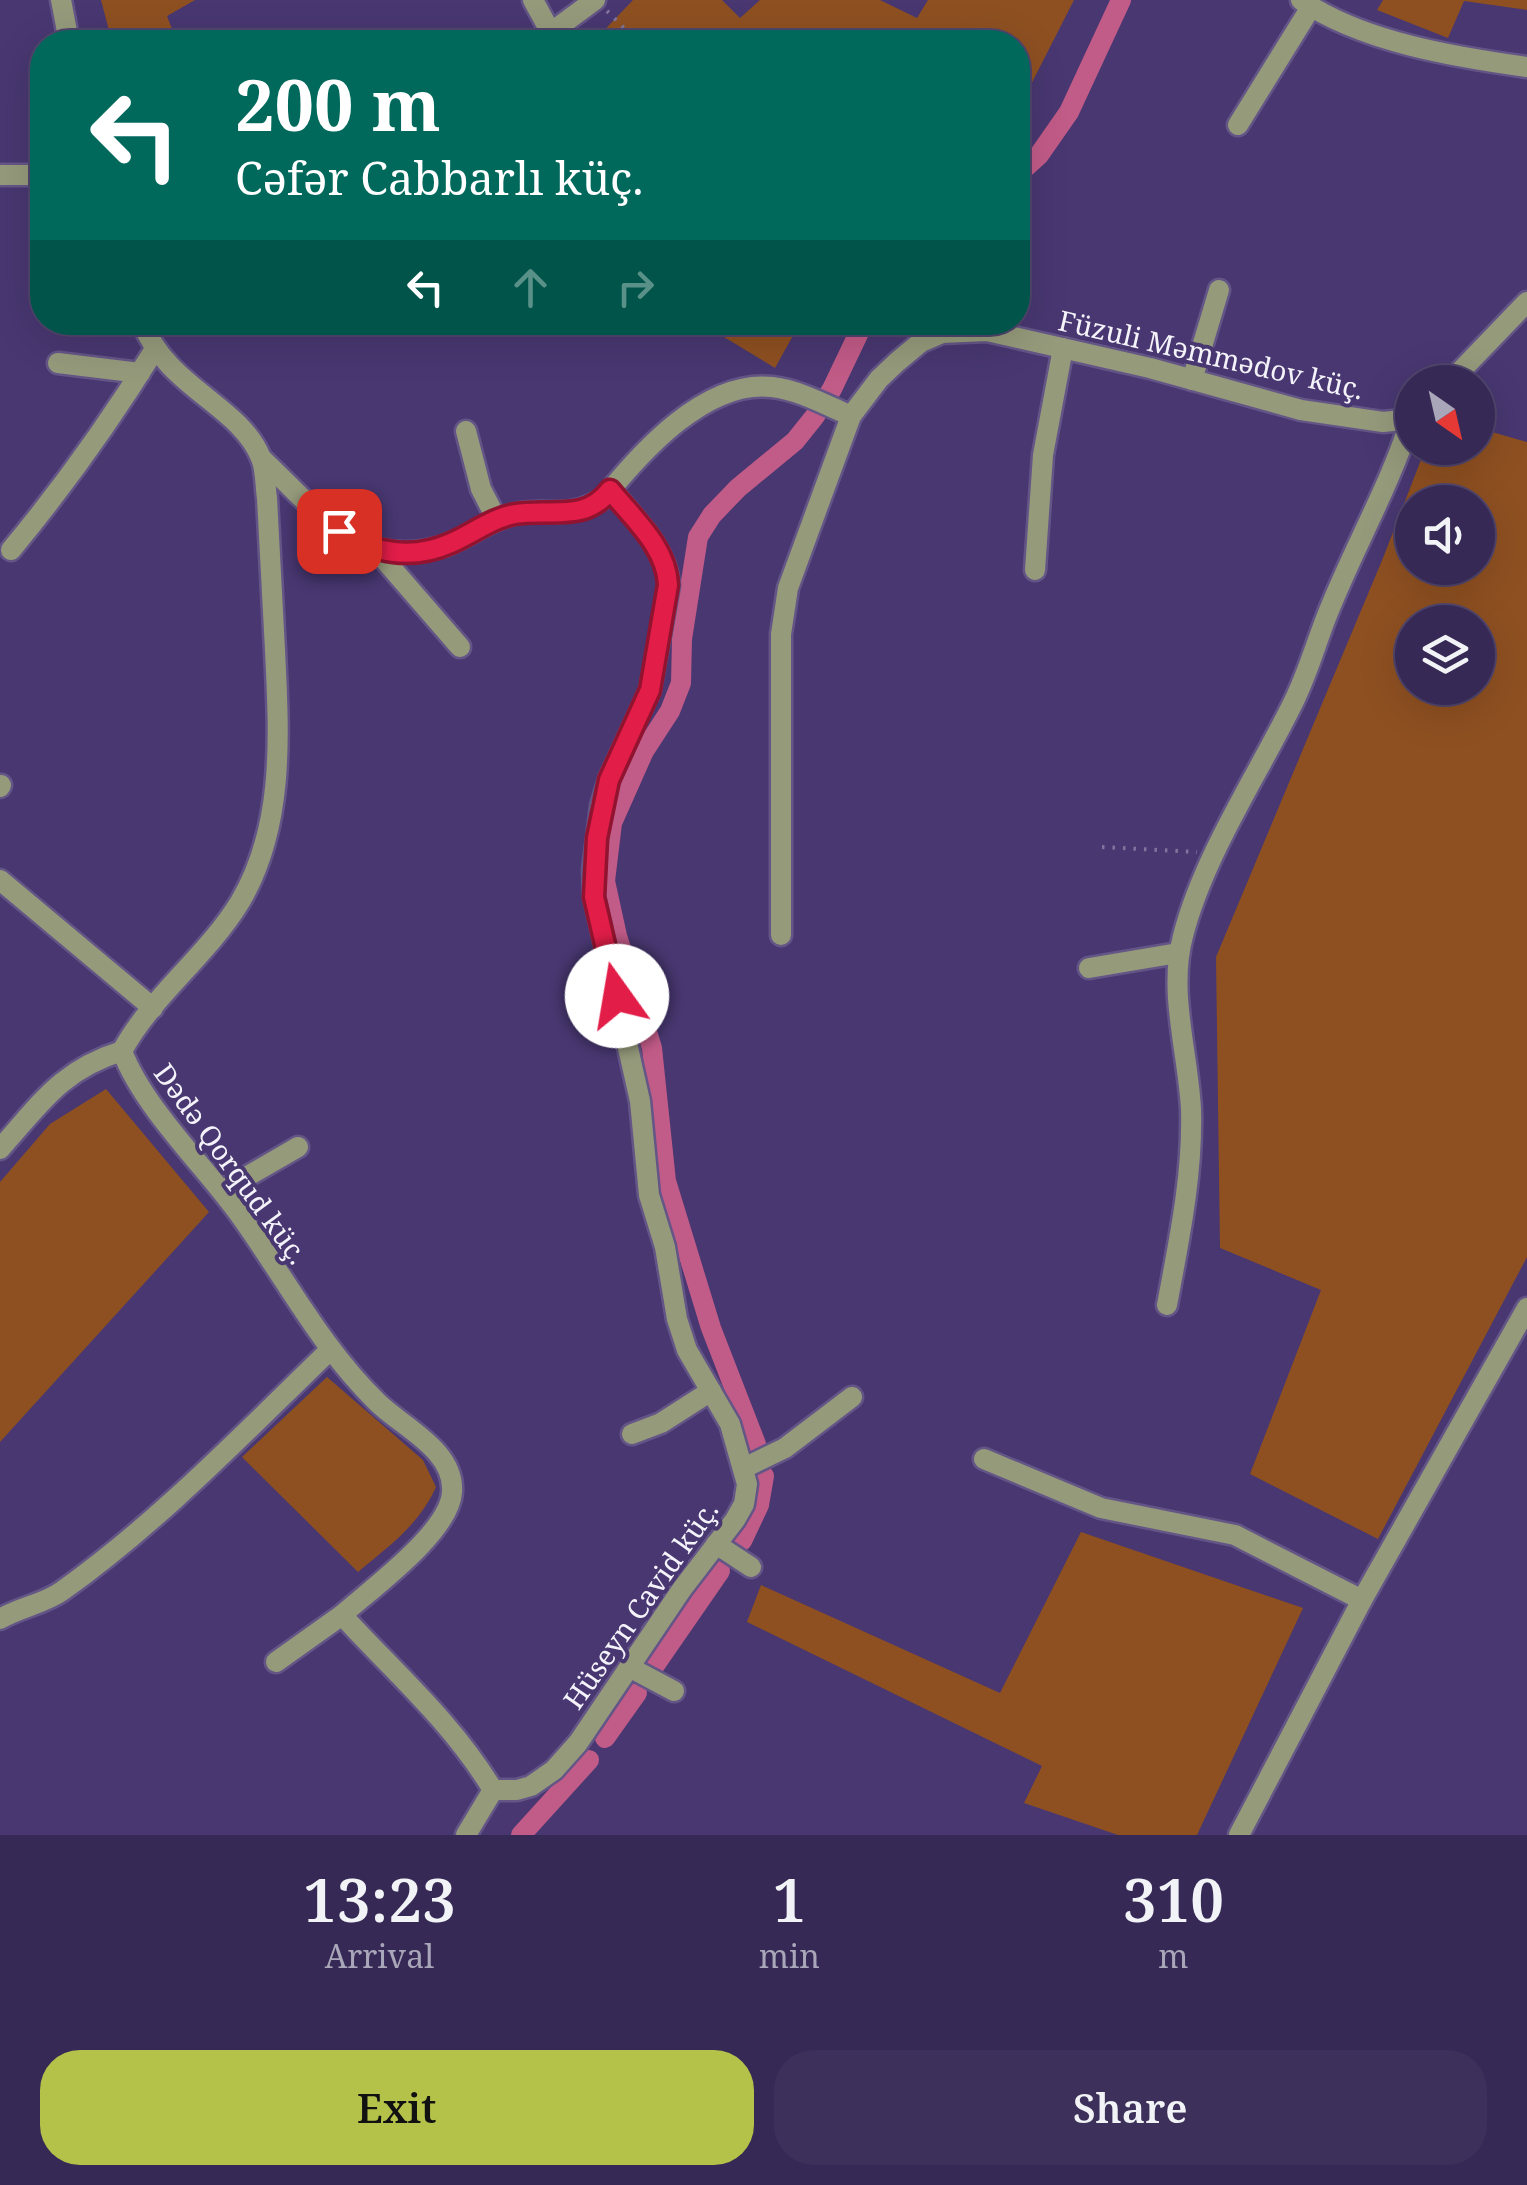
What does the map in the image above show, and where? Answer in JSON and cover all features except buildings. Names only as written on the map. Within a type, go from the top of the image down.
[{"type":"street","points":[[60,0],[66,30]]},
{"type":"street","points":[[533,0],[542,30]]},
{"type":"street","points":[[556,30],[596,0]]},
{"type":"street","points":[[1238,125],[1306,3],[1423,50],[1527,67]]},
{"type":"street","points":[[0,175],[30,175]]},
{"type":"street","points":[[1192,380],[1219,290]]},
{"type":"street","points":[[1468,365],[1523,313]]},
{"type":"street","points":[[148,335],[155,349],[187,384],[228,416],[261,458],[339,531],[358,544],[400,554],[450,544],[516,514],[572,514],[592,506],[666,431],[714,399],[769,386],[851,416]]},
{"type":"street","name":"Füzuli Məmmədov küç.","points":[[781,935],[784,611],[798,558],[851,416],[879,379],[921,342],[937,335]]},
{"type":"street","name":"Füzuli Məmmədov küç.","points":[[1005,335],[1301,410],[1395,422]]},
{"type":"street","points":[[1035,570],[1043,455],[1063,348]]},
{"type":"street","points":[[11,550],[65,485],[155,349]]},
{"type":"street","points":[[58,363],[140,373]]},
{"type":"street","points":[[466,431],[480,489],[497,520]]},
{"type":"street","name":"Dədə Qorqud küç.","points":[[261,458],[267,498],[279,746],[262,860],[238,905],[122,1052],[141,1088],[222,1192],[329,1350],[385,1410],[430,1446],[450,1475],[448,1510],[427,1538],[342,1615]]},
{"type":"street","points":[[1168,1305],[1189,1179],[1191,1109],[1178,953],[1203,879],[1309,670],[1326,618],[1396,465]]},
{"type":"street","name":"Hüseyn Cavid küç.","points":[[493,1790],[531,1786],[554,1770],[578,1743],[682,1588],[744,1504],[747,1484],[730,1424],[687,1350],[677,1319],[665,1247],[650,1195],[636,1082],[594,897],[601,806],[650,690],[668,585],[668,570],[655,546],[610,490]]},
{"type":"street","points":[[376,550],[460,647]]},
{"type":"street","points":[[0,880],[153,1008]]},
{"type":"street","points":[[1089,968],[1178,953]]},
{"type":"street","points":[[0,1148],[72,1073],[92,1061],[122,1052]]},
{"type":"street","points":[[222,1192],[298,1147]]},
{"type":"street","points":[[1240,1835],[1362,1600],[1527,1308]]},
{"type":"street","points":[[0,1619],[20,1607],[58,1595],[105,1558],[212,1463],[329,1350]]},
{"type":"street","points":[[632,1434],[661,1423],[711,1391]]},
{"type":"street","points":[[744,1468],[785,1448],[852,1397]]},
{"type":"street","points":[[984,1459],[1101,1508],[1234,1535],[1362,1600]]},
{"type":"street","points":[[716,1544],[751,1567]]},
{"type":"street","points":[[276,1662],[342,1615],[434,1710],[474,1758],[493,1790],[466,1835]]},
{"type":"street","points":[[630,1667],[674,1691]]},
{"type":"path","points":[[596,0],[626,30]]},
{"type":"path","points":[[1102,847],[1216,853]]},
{"type":"shaded area","points":[[101,0],[195,0],[167,16],[172,30],[109,30]]},
{"type":"shaded area","points":[[633,0],[722,0],[740,18],[760,0],[880,0],[917,18],[928,0],[1074,0],[1030,86],[1030,30],[604,30]]},
{"type":"shaded area","points":[[1383,0],[1527,0],[1527,10],[1464,1],[1448,38],[1377,10]]},
{"type":"shaded area","points":[[721,335],[793,335],[775,368]]},
{"type":"shaded area","points":[[1495,433],[1527,442],[1527,1257],[1378,1539],[1250,1474],[1321,1290],[1220,1248],[1216,957],[1395,527],[1395,585],[1495,585],[1495,485],[1411,485],[1419,465],[1495,465]]},
{"type":"shaded area","points":[[106,1089],[209,1212],[0,1442],[0,1182],[50,1124]]},
{"type":"shaded area","points":[[327,1377],[423,1460],[436,1487],[412,1524],[358,1572],[242,1457]]},
{"type":"shaded area","points":[[1081,1532],[1303,1608],[1197,1835],[1118,1835],[1024,1803],[1042,1766],[747,1622],[761,1585],[1000,1693]]},
{"type":"waterway","points":[[1030,163],[1069,112],[1121,0]]},
{"type":"waterway","points":[[756,1444],[711,1328],[666,1181],[652,1048],[617,936],[605,881],[612,823],[644,751],[670,711],[681,683],[682,639],[698,537],[712,515],[738,488],[795,441],[815,416],[858,335]]},
{"type":"waterway","points":[[742,1541],[759,1505],[764,1476]]},
{"type":"waterway","points":[[655,1665],[720,1571]]},
{"type":"waterway","points":[[605,1738],[637,1693]]},
{"type":"waterway","points":[[521,1835],[589,1760]]},
{"type":"route","points":[[339,531],[376,550],[400,554],[425,551],[516,514],[572,514],[592,506],[610,490],[655,546],[668,570],[668,585],[650,690],[609,780],[601,806],[594,870],[594,897],[617,996]]}]
